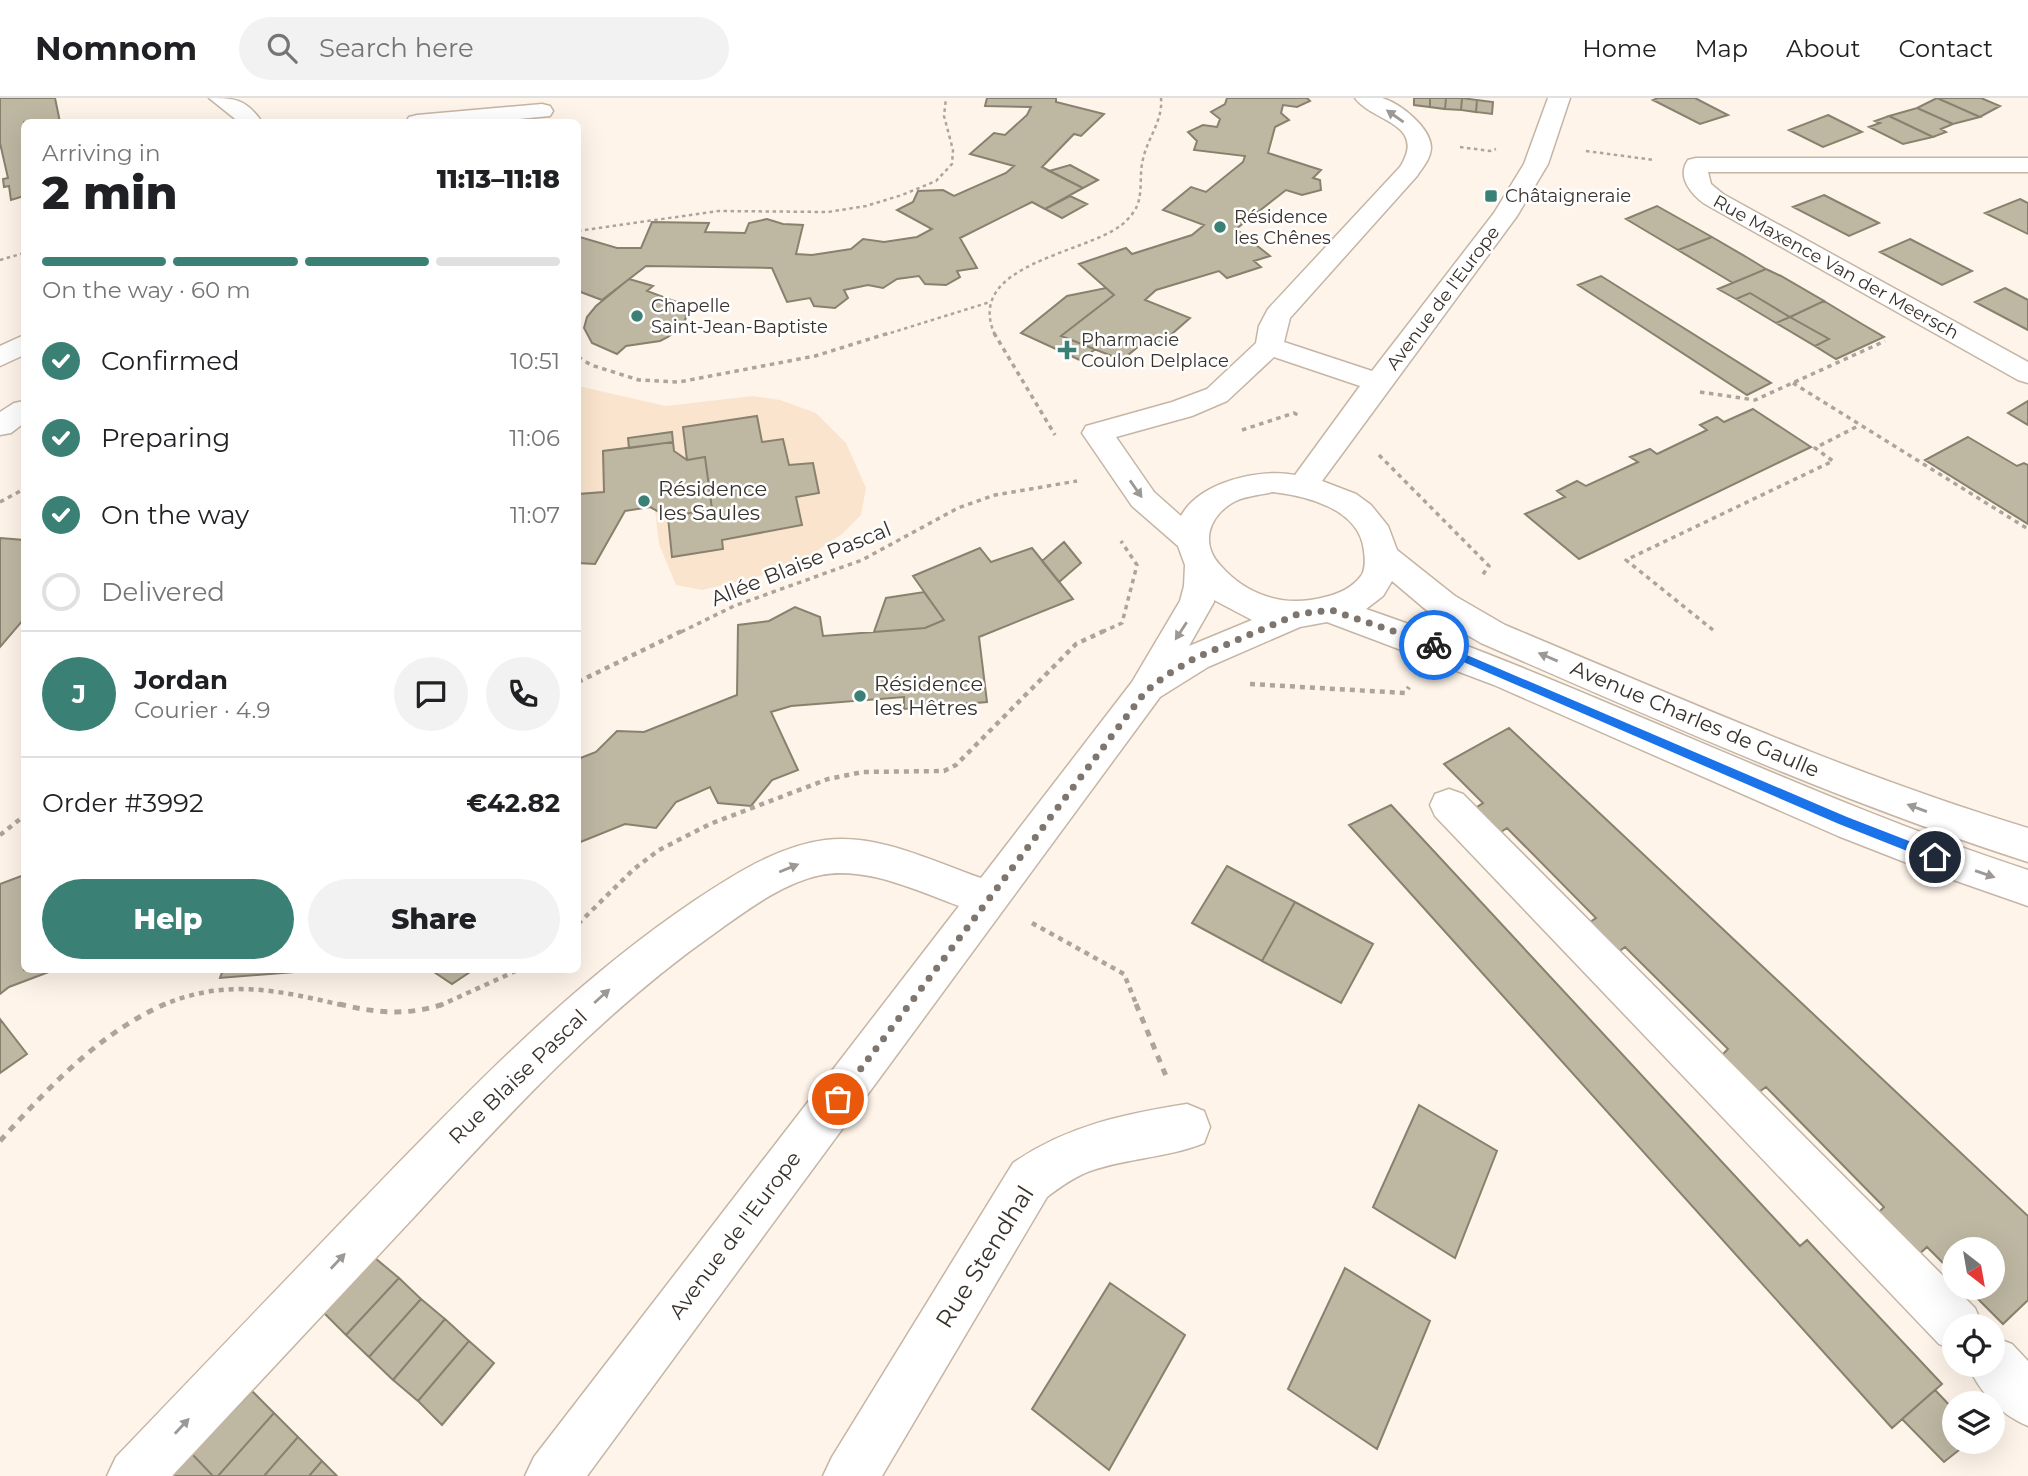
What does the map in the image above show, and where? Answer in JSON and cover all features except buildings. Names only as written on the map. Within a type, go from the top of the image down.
[{"type":"street","points":[[220,98],[248,119]]},
{"type":"street","points":[[1196,554],[1192,529],[1200,513],[1212,501],[1229,491],[1273,482],[1304,486],[1333,496],[1357,510],[1374,530],[1382,555],[1380,572],[1368,591],[1358,599],[1315,612],[1264,610],[1240,601],[1220,589],[1196,554],[1150,507],[1097,433],[1182,409],[1217,395],[1269,346],[1278,315],[1417,162],[1420,154],[1419,141],[1400,118],[1366,98]]},
{"type":"street","name":"Avenue de l'Europe","points":[[1304,486],[1322,456],[1516,200],[1546,144],[1559,98]]},
{"type":"street","points":[[433,119],[502,106],[542,111]]},
{"type":"street","name":"Rue Maxence Van der Meersch","points":[[2028,165],[1696,165],[1695,181],[1703,192],[1714,199],[2028,374]]},
{"type":"street","points":[[0,358],[21,345]]},
{"type":"street","points":[[1269,346],[1379,383]]},
{"type":"street","points":[[0,426],[21,412]]},
{"type":"street","name":"Avenue de l'Europe","points":[[553,1476],[1145,692],[1194,610],[1201,586],[1196,554]]},
{"type":"street","name":"Avenue Charles de Gaulle","points":[[1382,555],[1430,596],[1493,634],[1815,770],[1955,822],[2028,845]]},
{"type":"street","name":"Avenue de l'Europe","points":[[1145,692],[1195,658],[1315,612]]},
{"type":"street","name":"Avenue Charles de Gaulle","points":[[1315,612],[1460,655],[1865,830],[2028,888]]},
{"type":"street","points":[[1449,805],[1945,1314]]},
{"type":"street","name":"Rue Blaise Pascal","points":[[135,1476],[489,1101],[586,1010],[676,935],[767,877],[823,857],[849,855],[872,860],[989,899]]},
{"type":"street","name":"Rue Stendhal","points":[[851,1476],[1030,1180],[1053,1162],[1108,1140],[1187,1127]]},
{"type":"street","points":[[2005,1375],[2028,1399]]},
{"type":"path","points":[[581,230],[657,217],[724,210],[832,211],[868,205],[906,194],[934,183],[954,162],[943,122],[946,98]]},
{"type":"path","points":[[581,359],[591,365],[639,380],[679,382],[815,356],[990,302],[1005,282],[1018,272],[1110,232],[1133,214],[1141,195],[1143,158],[1162,107],[1161,98]]},
{"type":"path","points":[[0,260],[21,254]]},
{"type":"path","points":[[990,302],[992,328],[1061,445]]},
{"type":"path","points":[[1700,392],[1755,400],[1930,320]]},
{"type":"path","points":[[1793,383],[2028,529]]},
{"type":"path","points":[[1713,630],[1626,559],[1833,461],[1815,448],[1860,425]]},
{"type":"path","name":"Allée Blaise Pascal","points":[[581,681],[743,602],[863,560],[977,500],[1122,470]]},
{"type":"path","points":[[0,502],[21,491]]},
{"type":"path","points":[[581,921],[634,869],[659,850],[710,824],[828,779],[863,772],[944,771],[970,755],[1076,645],[1122,623],[1137,565],[1116,533]]},
{"type":"path","points":[[1254,685],[1405,692]]},
{"type":"path","points":[[0,835],[21,818]]},
{"type":"path","points":[[989,899],[1124,974],[1187,1127]]},
{"type":"path","points":[[0,1141],[80,1057],[106,1035],[169,1001],[193,993],[254,988],[390,1013],[434,1006],[511,973]]},
{"type":"shaded area","points":[[581,387],[666,406],[753,396],[780,400],[816,413],[846,443],[866,488],[861,515],[842,534],[805,559],[772,573],[702,590],[676,585],[659,544],[655,510],[581,496]]},
{"type":"way so far","points":[[838,1099],[1145,692],[1165,676],[1195,658],[1298,614],[1331,610],[1434,645]]},
{"type":"place","name":"Châtaigneraie","points":[[1491,196]]},
{"type":"place","name":"Résidence les Chênes","points":[[1220,227]]},
{"type":"place","name":"Chapelle Saint-Jean-Baptiste","points":[[637,316]]},
{"type":"place","name":"Pharmacie Coulon Delplace","points":[[1067,350]]},
{"type":"place","name":"Résidence les Saules","points":[[644,501]]},
{"type":"place","name":"Résidence les Hêtres","points":[[860,696]]},
{"type":"route","points":[[1434,645],[1843,821],[1935,857]]}]
